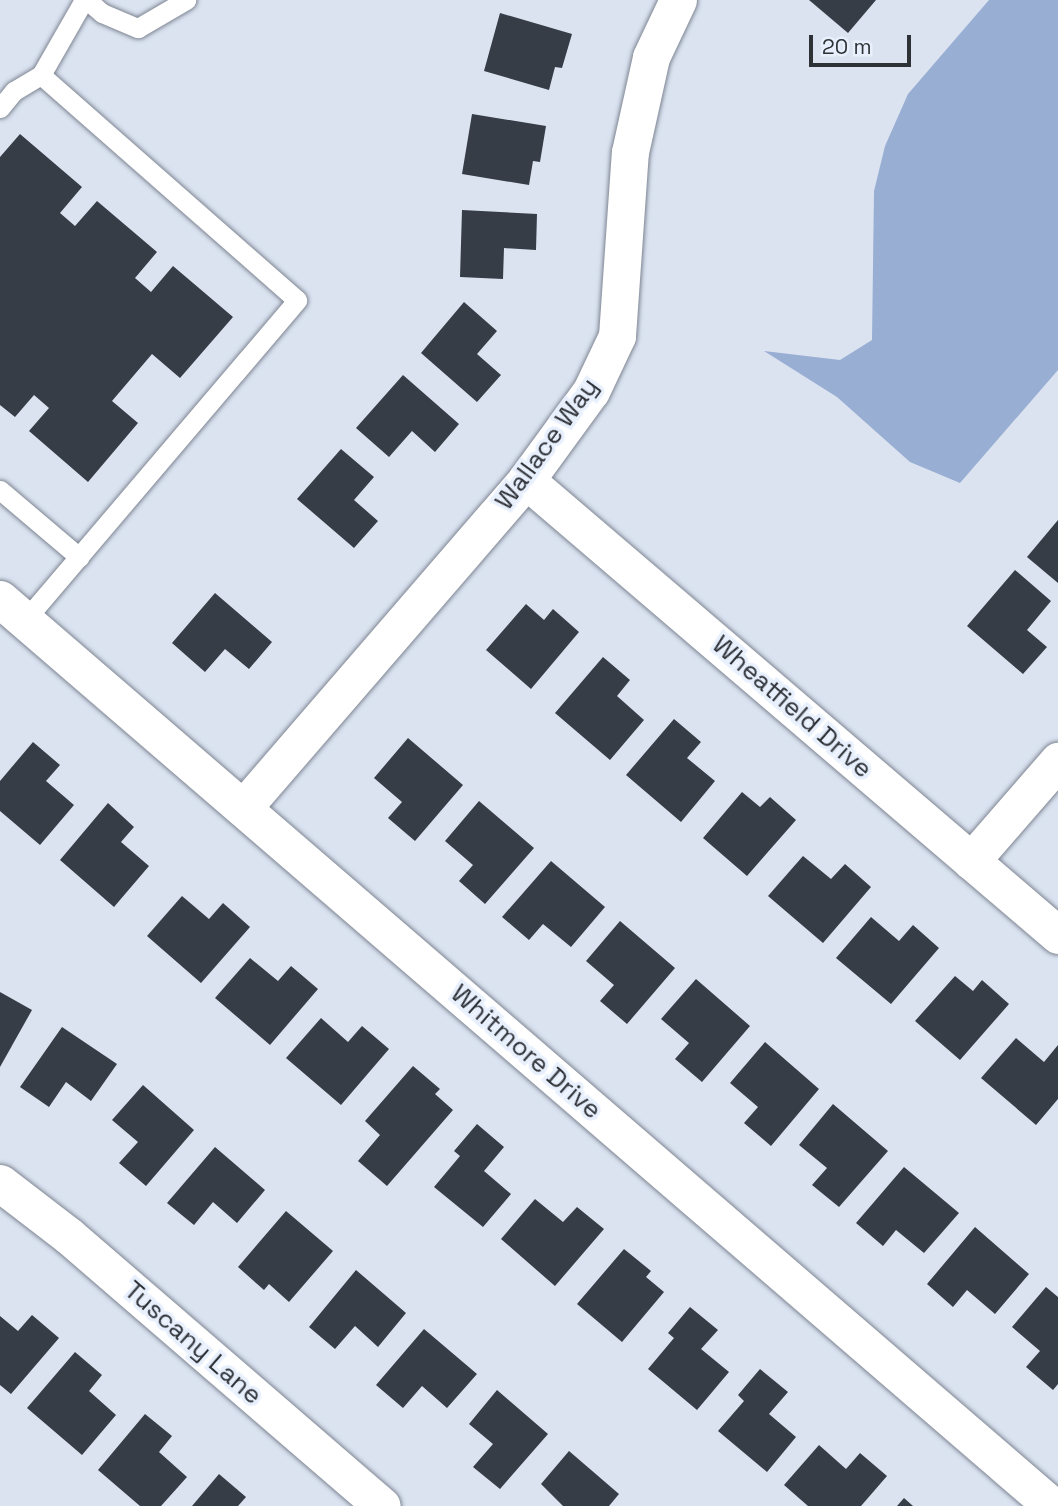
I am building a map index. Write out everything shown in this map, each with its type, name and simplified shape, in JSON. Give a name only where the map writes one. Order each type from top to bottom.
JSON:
[{"type":"street","name":"Wallace Way","points":[[243,808],[526,480],[592,391],[617,336],[630,152],[651,57],[678,0]]},
{"type":"street","name":"Wheatfield Drive","points":[[526,480],[1058,935]]},
{"type":"street","name":"Whitmore Drive","points":[[12,610],[1052,1506]]},
{"type":"street","points":[[971,860],[1058,761]]},
{"type":"street","name":"Tuscany Lane","points":[[0,1183],[69,1236],[383,1506]]},
{"type":"lane","points":[[0,108],[14,91],[41,75],[86,0],[102,13],[138,28],[186,0]]},
{"type":"lane","points":[[12,610],[79,557],[297,300],[41,75]]},
{"type":"lane","points":[[0,490],[79,557]]},
{"type":"water","points":[[989,0],[1058,0],[1058,370],[960,483],[910,462],[837,397],[764,351],[840,360],[872,340],[874,191],[885,146],[908,94]]},
{"type":"building","points":[[809,0],[876,0],[848,33]]},
{"type":"building","points":[[500,13],[572,34],[562,68],[555,67],[549,90],[484,71]]},
{"type":"building","points":[[472,114],[546,126],[540,162],[533,161],[529,185],[462,174]]},
{"type":"building","points":[[20,134],[82,187],[60,213],[75,226],[97,201],[157,252],[135,278],[151,292],[173,266],[233,317],[180,378],[152,354],[112,401],[138,423],[88,482],[29,431],[49,408],[34,395],[15,417],[0,405],[0,157]]},
{"type":"building","points":[[462,210],[537,214],[536,250],[504,248],[503,279],[460,277]]},
{"type":"building","points":[[464,302],[497,331],[477,354],[501,375],[477,402],[421,353]]},
{"type":"building","points":[[403,375],[459,424],[435,452],[412,431],[389,457],[356,428]]},
{"type":"building","points":[[341,449],[374,477],[354,500],[378,521],[354,548],[297,499]]},
{"type":"building","points":[[1058,520],[1058,583],[1027,557]]},
{"type":"building","points":[[1015,570],[1051,601],[1027,630],[1047,647],[1023,674],[967,626]]},
{"type":"building","points":[[215,593],[272,642],[249,669],[225,649],[205,672],[172,643]]},
{"type":"building","points":[[526,604],[544,620],[553,609],[579,632],[531,689],[486,650]]},
{"type":"building","points":[[603,657],[630,680],[617,696],[644,720],[610,760],[555,713]]},
{"type":"building","points":[[674,719],[701,742],[687,758],[715,781],[681,822],[626,775]]},
{"type":"building","points":[[408,738],[463,785],[415,841],[388,818],[402,802],[374,778]]},
{"type":"building","points":[[33,742],[60,765],[46,781],[74,805],[40,845],[0,811],[0,781]]},
{"type":"building","points":[[742,792],[760,807],[770,797],[796,820],[747,876],[703,838]]},
{"type":"building","points":[[479,801],[534,848],[485,904],[459,881],[473,865],[445,841]]},
{"type":"building","points":[[108,803],[134,827],[121,842],[149,866],[114,907],[60,860]]},
{"type":"building","points":[[803,856],[831,879],[845,864],[871,887],[823,943],[768,896]]},
{"type":"building","points":[[551,861],[605,907],[571,947],[543,924],[529,940],[502,917]]},
{"type":"building","points":[[182,896],[209,919],[223,903],[250,927],[201,983],[147,936]]},
{"type":"building","points":[[871,917],[899,941],[913,925],[939,948],[891,1004],[836,958]]},
{"type":"building","points":[[620,921],[675,968],[627,1024],[600,1001],[614,985],[586,961]]},
{"type":"building","points":[[250,958],[278,981],[291,966],[318,989],[270,1045],[215,998]]},
{"type":"building","points":[[955,976],[973,991],[982,980],[1009,1004],[960,1060],[915,1021]]},
{"type":"building","points":[[696,979],[750,1026],[702,1082],[675,1059],[689,1043],[661,1019]]},
{"type":"building","points":[[0,992],[32,1010],[0,1067]]},
{"type":"building","points":[[321,1018],[348,1042],[362,1026],[389,1049],[341,1105],[286,1058]]},
{"type":"building","points":[[62,1027],[117,1064],[91,1101],[66,1082],[49,1107],[20,1087]]},
{"type":"building","points":[[1016,1038],[1044,1062],[1058,1045],[1058,1099],[1036,1125],[981,1078]]},
{"type":"building","points":[[765,1042],[819,1089],[771,1146],[744,1123],[758,1107],[730,1083]]},
{"type":"building","points":[[413,1066],[440,1089],[435,1094],[453,1110],[387,1186],[358,1161],[380,1135],[365,1121]]},
{"type":"building","points":[[143,1085],[194,1130],[146,1186],[119,1163],[138,1142],[112,1120]]},
{"type":"building","points":[[833,1104],[888,1151],[839,1207],[812,1185],[827,1168],[799,1145]]},
{"type":"building","points":[[477,1124],[504,1147],[484,1171],[511,1194],[483,1227],[434,1187],[460,1156],[454,1151]]},
{"type":"building","points":[[215,1147],[265,1190],[237,1223],[213,1202],[194,1225],[167,1203]]},
{"type":"building","points":[[904,1167],[959,1213],[924,1253],[896,1230],[883,1246],[856,1223]]},
{"type":"building","points":[[535,1199],[563,1222],[577,1207],[604,1229],[555,1286],[501,1239]]},
{"type":"building","points":[[286,1211],[333,1251],[289,1302],[269,1284],[264,1290],[238,1267]]},
{"type":"building","points":[[975,1227],[1029,1274],[995,1314],[967,1290],[953,1307],[927,1284]]},
{"type":"building","points":[[624,1249],[651,1271],[646,1277],[664,1292],[622,1342],[577,1304]]},
{"type":"building","points":[[356,1270],[406,1313],[378,1347],[355,1326],[335,1349],[309,1327]]},
{"type":"building","points":[[1046,1287],[1058,1297],[1058,1384],[1053,1390],[1026,1367],[1040,1351],[1012,1327]]},
{"type":"building","points":[[690,1307],[718,1330],[701,1349],[729,1372],[697,1410],[648,1369],[674,1338],[668,1333]]},
{"type":"building","points":[[32,1315],[59,1338],[11,1394],[0,1385],[0,1316],[18,1331]]},
{"type":"building","points":[[424,1329],[477,1374],[447,1408],[422,1386],[403,1408],[376,1385]]},
{"type":"building","points":[[75,1352],[102,1375],[89,1391],[116,1415],[82,1455],[27,1408]]},
{"type":"building","points":[[760,1369],[788,1392],[769,1414],[796,1437],[767,1472],[718,1431],[744,1401],[738,1395]]},
{"type":"building","points":[[497,1390],[548,1434],[500,1489],[473,1467],[493,1444],[469,1424]]},
{"type":"building","points":[[145,1414],[172,1436],[159,1452],[187,1477],[161,1506],[140,1506],[98,1470]]},
{"type":"building","points":[[819,1445],[846,1469],[860,1453],[887,1476],[861,1506],[808,1506],[784,1485]]},
{"type":"building","points":[[569,1451],[619,1494],[609,1506],[563,1506],[541,1484]]},
{"type":"building","points":[[219,1474],[246,1497],[238,1506],[192,1506]]},
{"type":"building","points":[[904,1498],[913,1506],[897,1506]]}]
